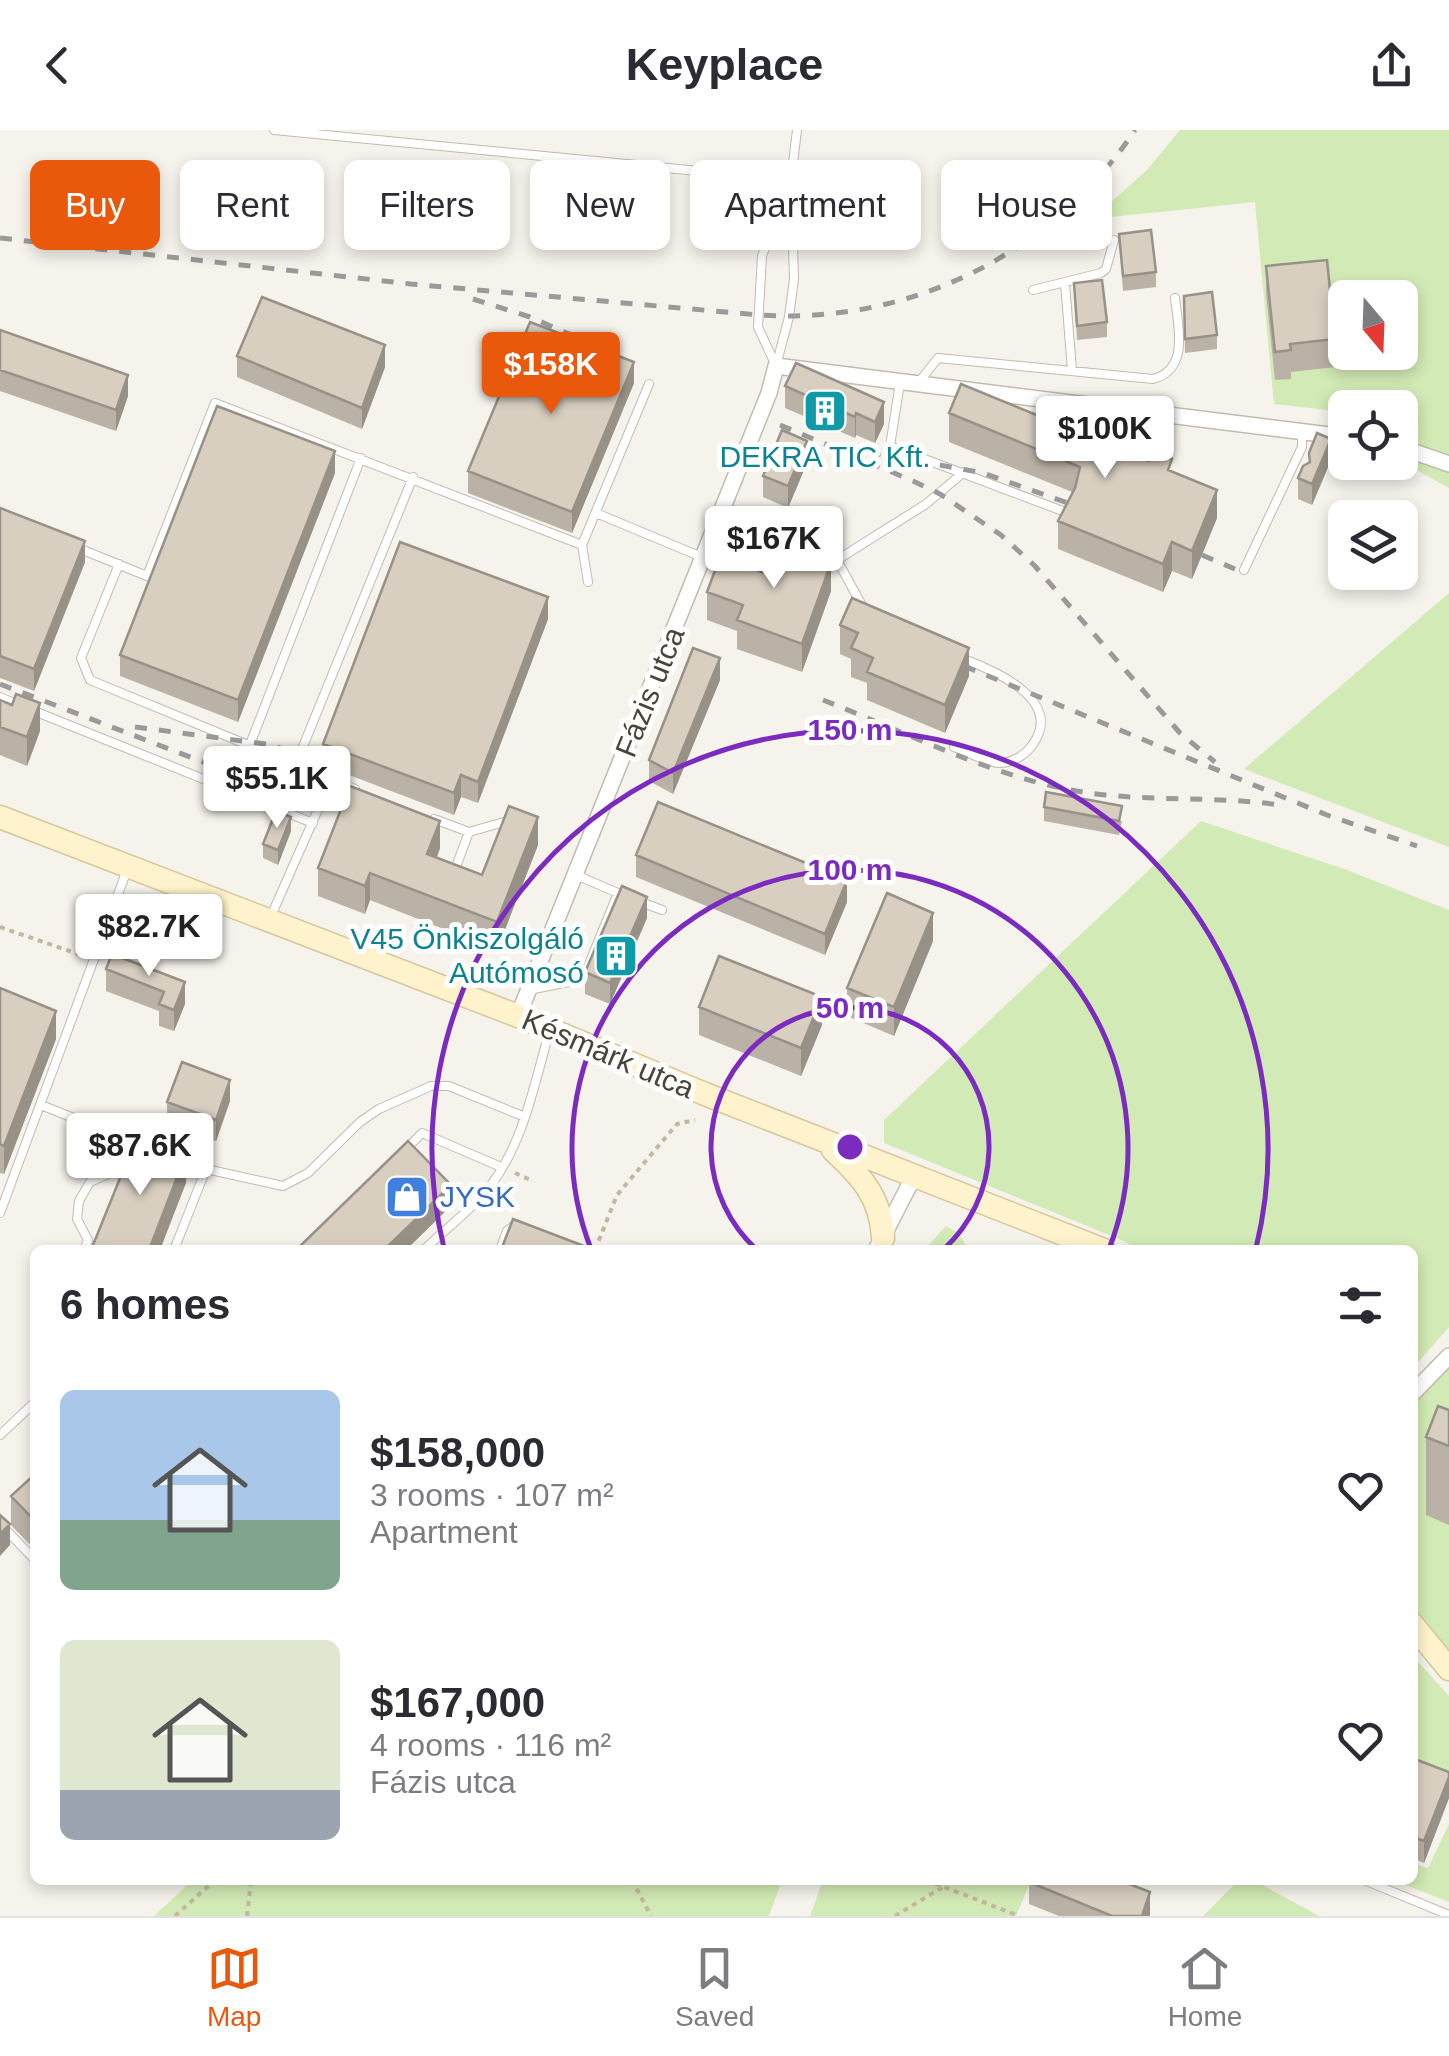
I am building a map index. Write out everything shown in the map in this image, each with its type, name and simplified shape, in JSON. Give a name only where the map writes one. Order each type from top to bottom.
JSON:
[{"type":"street","points":[[776,366],[1328,435]]},
{"type":"street","name":"Fázis utca","points":[[518,1016],[704,558],[776,366]]},
{"type":"street","points":[[1418,453],[1449,464]]},
{"type":"street","name":"Késmárk utca","points":[[0,816],[518,1016],[1091,1245]]},
{"type":"street","points":[[824,1140],[865,1180],[879,1209],[879,1244]]},
{"type":"street","points":[[879,1244],[914,1176]]},
{"type":"street","points":[[1418,1388],[1449,1356]]},
{"type":"street","points":[[1418,1625],[1449,1650]]},
{"type":"street","points":[[1418,1628],[1449,1669]]},
{"type":"lane","points":[[274,130],[690,170]]},
{"type":"lane","points":[[793,160],[796,130]]},
{"type":"lane","points":[[1033,290],[1101,274],[1114,240]]},
{"type":"lane","points":[[764,250],[758,327],[776,366]]},
{"type":"lane","points":[[776,366],[794,279],[793,250]]},
{"type":"lane","points":[[1065,282],[1072,370]]},
{"type":"lane","points":[[917,385],[938,358],[1153,379],[1166,374],[1179,351],[1175,298]]},
{"type":"lane","points":[[900,383],[890,446],[1068,513]]},
{"type":"lane","points":[[588,582],[582,545],[649,384]]},
{"type":"lane","points":[[68,544],[148,576],[215,402],[582,545]]},
{"type":"lane","points":[[1244,570],[1302,447],[1302,432]]},
{"type":"lane","points":[[248,747],[361,458]]},
{"type":"lane","points":[[874,620],[837,560],[926,504],[964,472]]},
{"type":"lane","points":[[1290,474],[1304,480]]},
{"type":"lane","points":[[295,766],[414,478]]},
{"type":"lane","points":[[596,513],[704,558]]},
{"type":"lane","points":[[119,564],[82,658],[90,680],[366,793]]},
{"type":"lane","points":[[954,747],[996,763],[1009,762],[1034,744],[1040,730],[1040,716],[1033,701],[1013,681],[960,658]]},
{"type":"lane","points":[[0,698],[313,823]]},
{"type":"lane","points":[[269,920],[331,780]]},
{"type":"lane","points":[[417,813],[469,832],[515,819]]},
{"type":"lane","points":[[451,881],[469,832]]},
{"type":"lane","points":[[0,1213],[129,866]]},
{"type":"lane","points":[[576,875],[662,910]]},
{"type":"lane","points":[[528,990],[582,979],[618,893]]},
{"type":"lane","points":[[52,1024],[70,1030]]},
{"type":"lane","points":[[429,1245],[490,1186],[502,1167],[525,1117],[550,1029]]},
{"type":"lane","points":[[171,1156],[206,1170],[273,1186],[292,1183],[308,1172],[379,1108],[436,1086],[448,1086],[525,1117]]},
{"type":"lane","points":[[41,1106],[153,1150]]},
{"type":"lane","points":[[396,1159],[422,1133],[502,1167]]},
{"type":"lane","points":[[86,1245],[88,1240],[78,1219],[80,1200],[90,1182],[121,1168],[135,1143]]},
{"type":"lane","points":[[176,1245],[206,1170]]},
{"type":"lane","points":[[502,1245],[511,1226],[532,1232]]},
{"type":"lane","points":[[0,1435],[30,1407]]},
{"type":"lane","points":[[7,1531],[30,1555]]},
{"type":"lane","points":[[1376,1885],[1449,1915]]},
{"type":"path","points":[[0,927],[96,960]]},
{"type":"path","points":[[597,1245],[616,1195],[677,1124],[695,1120]]},
{"type":"path","points":[[502,1167],[533,1182]]},
{"type":"path","points":[[175,1916],[209,1885]]},
{"type":"path","points":[[247,1916],[250,1885]]},
{"type":"path","points":[[635,1885],[651,1916]]},
{"type":"path","points":[[940,1885],[1019,1916]]},
{"type":"path","points":[[896,1916],[943,1886]]},
{"type":"green space","points":[[1180,130],[1449,130],[1449,488],[1418,471],[1418,390],[1328,390],[1328,410],[1274,404],[1255,202],[1112,217],[1112,201],[1147,170]]},
{"type":"green space","points":[[1449,593],[1449,847],[1244,769]]},
{"type":"green space","points":[[1201,821],[1347,870],[1449,910],[1449,1327],[1418,1362],[1418,1245],[1130,1245],[884,1143],[884,1120]]},
{"type":"green space","points":[[946,1226],[958,1233],[966,1245],[929,1245]]},
{"type":"green space","points":[[1449,1356],[1449,1649],[1418,1621],[1418,1388]]},
{"type":"green space","points":[[1418,1662],[1449,1696],[1449,1789],[1418,1774]]},
{"type":"green space","points":[[1449,1824],[1449,1902],[1406,1885],[1418,1885],[1418,1865],[1428,1868]]},
{"type":"green space","points":[[188,1885],[780,1885],[769,1916],[154,1916]]},
{"type":"green space","points":[[821,1885],[1029,1885],[1016,1916],[810,1916]]},
{"type":"green space","points":[[1234,1885],[1262,1885],[1319,1916],[1203,1916]]},
{"type":"building","points":[[1151,230],[1156,272],[1123,276],[1119,234]]},
{"type":"building","points":[[1327,260],[1328,340],[1290,344],[1291,350],[1275,352],[1266,266]]},
{"type":"building","points":[[1102,280],[1107,322],[1077,326],[1074,283]]},
{"type":"building","points":[[1212,292],[1217,335],[1185,339],[1184,296]]},
{"type":"building","points":[[262,297],[385,345],[362,408],[237,356]]},
{"type":"building","points":[[530,322],[634,362],[572,512],[468,471]]},
{"type":"building","points":[[0,330],[128,375],[116,410],[0,370]]},
{"type":"building","points":[[796,363],[884,402],[875,422],[785,386]]},
{"type":"building","points":[[961,384],[1149,461],[1153,452],[1172,459],[1168,470],[1217,490],[1192,551],[1172,542],[1163,564],[1058,521],[1075,488],[1080,467],[949,413]]},
{"type":"building","points":[[217,406],[335,451],[238,700],[120,655]]},
{"type":"building","points":[[782,430],[807,441],[788,486],[763,476]]},
{"type":"building","points":[[1317,433],[1328,438],[1312,484],[1298,478],[1303,466],[1310,462],[1309,453]]},
{"type":"building","points":[[0,508],[85,541],[34,669],[0,656]]},
{"type":"building","points":[[400,542],[548,597],[478,782],[461,775],[454,793],[323,744]]},
{"type":"building","points":[[779,543],[831,563],[802,644],[737,620],[743,605],[707,592],[720,557],[768,574]]},
{"type":"building","points":[[852,598],[969,648],[945,705],[867,672],[873,658],[851,648],[858,633],[840,625]]},
{"type":"building","points":[[693,648],[720,658],[673,773],[649,760]]},
{"type":"building","points":[[16,694],[40,703],[27,737],[0,727],[0,700],[12,705]]},
{"type":"building","points":[[350,786],[440,821],[427,854],[482,875],[509,806],[538,817],[497,922],[370,873],[365,886],[318,868]]},
{"type":"building","points":[[1046,792],[1122,806],[1119,821],[1044,807]]},
{"type":"building","points":[[658,802],[847,880],[825,934],[636,855]]},
{"type":"building","points":[[276,811],[291,817],[278,850],[263,844]]},
{"type":"building","points":[[622,886],[647,897],[610,983],[585,972]]},
{"type":"building","points":[[887,893],[933,913],[894,1007],[847,988]]},
{"type":"building","points":[[112,954],[185,982],[174,1010],[159,1004],[164,992],[106,969]]},
{"type":"building","points":[[719,956],[822,997],[801,1048],[699,1007]]},
{"type":"building","points":[[0,988],[56,1011],[4,1146],[0,1144]]},
{"type":"building","points":[[182,1062],[230,1080],[216,1120],[167,1102]]},
{"type":"building","points":[[137,1136],[186,1154],[151,1245],[93,1245]]},
{"type":"building","name":"JYSK","points":[[408,1141],[451,1185],[389,1245],[301,1245]]},
{"type":"building","points":[[513,1219],[581,1245],[503,1245]]},
{"type":"building","points":[[1438,1406],[1449,1410],[1449,1446],[1426,1437]]},
{"type":"building","points":[[30,1479],[30,1516],[11,1496]]},
{"type":"building","points":[[0,1515],[10,1524],[0,1534]]},
{"type":"building","points":[[1418,1760],[1449,1772],[1424,1841],[1418,1839]]},
{"type":"building","points":[[1036,1885],[1132,1885],[1150,1892],[1142,1916],[1112,1916]]},
{"type":"railway","points":[[0,238],[411,284],[759,315],[815,315],[869,308],[922,294],[972,273],[1019,246],[1062,213],[1101,174],[1135,130]]},
{"type":"railway","points":[[473,299],[530,317],[585,341]]},
{"type":"railway","points":[[780,425],[940,494],[1001,535],[1034,565],[1180,733],[1215,762]]},
{"type":"railway","points":[[869,452],[983,473],[1076,506]]},
{"type":"railway","points":[[1202,555],[1235,569]]},
{"type":"railway","points":[[942,657],[1327,815],[1417,846]]},
{"type":"railway","points":[[0,684],[281,792]]},
{"type":"railway","points":[[823,700],[974,762],[1066,789],[1286,806]]},
{"type":"railway","points":[[135,727],[266,744],[322,760]]},
{"type":"place","name":"DEKRA TIC Kft.","points":[[825,411]]},
{"type":"place","name":"V45 Önkiszolgáló Autómosó","points":[[616,956]]},
{"type":"place","name":"JYSK","points":[[407,1197]]}]
